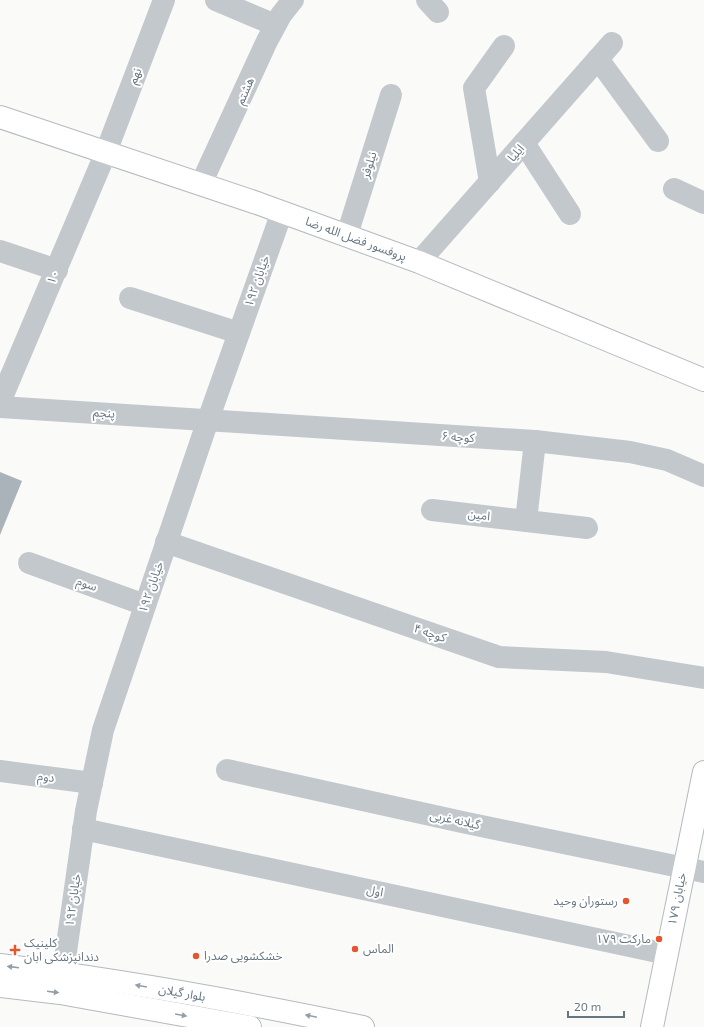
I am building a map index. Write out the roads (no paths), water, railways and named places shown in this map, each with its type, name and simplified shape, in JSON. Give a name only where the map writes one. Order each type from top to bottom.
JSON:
[{"type":"main road","name":"پروفسور فضل الله رضا","points":[[0,117],[201,184],[347,235],[419,262],[704,380]]},
{"type":"main road","name":"خیابان ۱۷۹","points":[[652,1027],[667,954],[694,870],[704,772]]},
{"type":"main road","name":"بلوار گیلان","points":[[0,965],[63,973],[336,1024],[363,1027]]},
{"type":"main road","name":"بلوار گیلان","points":[[0,986],[60,993],[250,1027]]},
{"type":"street","name":"نهم","points":[[106,152],[164,0]]},
{"type":"street","points":[[216,0],[275,25]]},
{"type":"street","name":"هشتم","points":[[201,184],[275,25],[293,0]]},
{"type":"street","points":[[490,182],[474,88],[504,46]]},
{"type":"street","name":"ایلیا","points":[[419,262],[605,51],[658,141]]},
{"type":"street","name":"نیلوفر","points":[[347,235],[391,95]]},
{"type":"street","points":[[524,143],[570,214]]},
{"type":"street","name":"۱۰","points":[[0,402],[106,152]]},
{"type":"street","points":[[674,189],[704,203]]},
{"type":"street","name":"خیابان ۱۹۲","points":[[63,973],[83,829],[103,730],[208,420],[282,212]]},
{"type":"street","points":[[0,251],[57,270]]},
{"type":"street","points":[[130,298],[239,333]]},
{"type":"street","name":"پنجم","points":[[0,407],[208,420]]},
{"type":"street","name":"کوچه ۶","points":[[208,420],[535,441],[630,452],[667,460],[704,476]]},
{"type":"street","points":[[526,521],[535,441]]},
{"type":"street","name":"امین","points":[[432,510],[587,528]]},
{"type":"street","name":"کوچه ۴","points":[[166,542],[498,657],[606,662],[704,678]]},
{"type":"street","name":"سوم","points":[[29,564],[145,605]]},
{"type":"street","name":"گیلانه غربی","points":[[227,770],[462,822],[694,870]]},
{"type":"street","name":"دوم","points":[[0,771],[92,783]]},
{"type":"street","name":"اول","points":[[83,829],[667,954]]},
{"type":"place","name":"رستوران وحید","points":[[626,901]]},
{"type":"place","name":"۱۷۹ مارکت","points":[[659,939]]},
{"type":"place","name":"الماس","points":[[355,949]]},
{"type":"place","name":"کلینیک دندانپزشکی ابان","points":[[15,950]]},
{"type":"place","name":"خشکشویی صدرا","points":[[196,956]]}]
